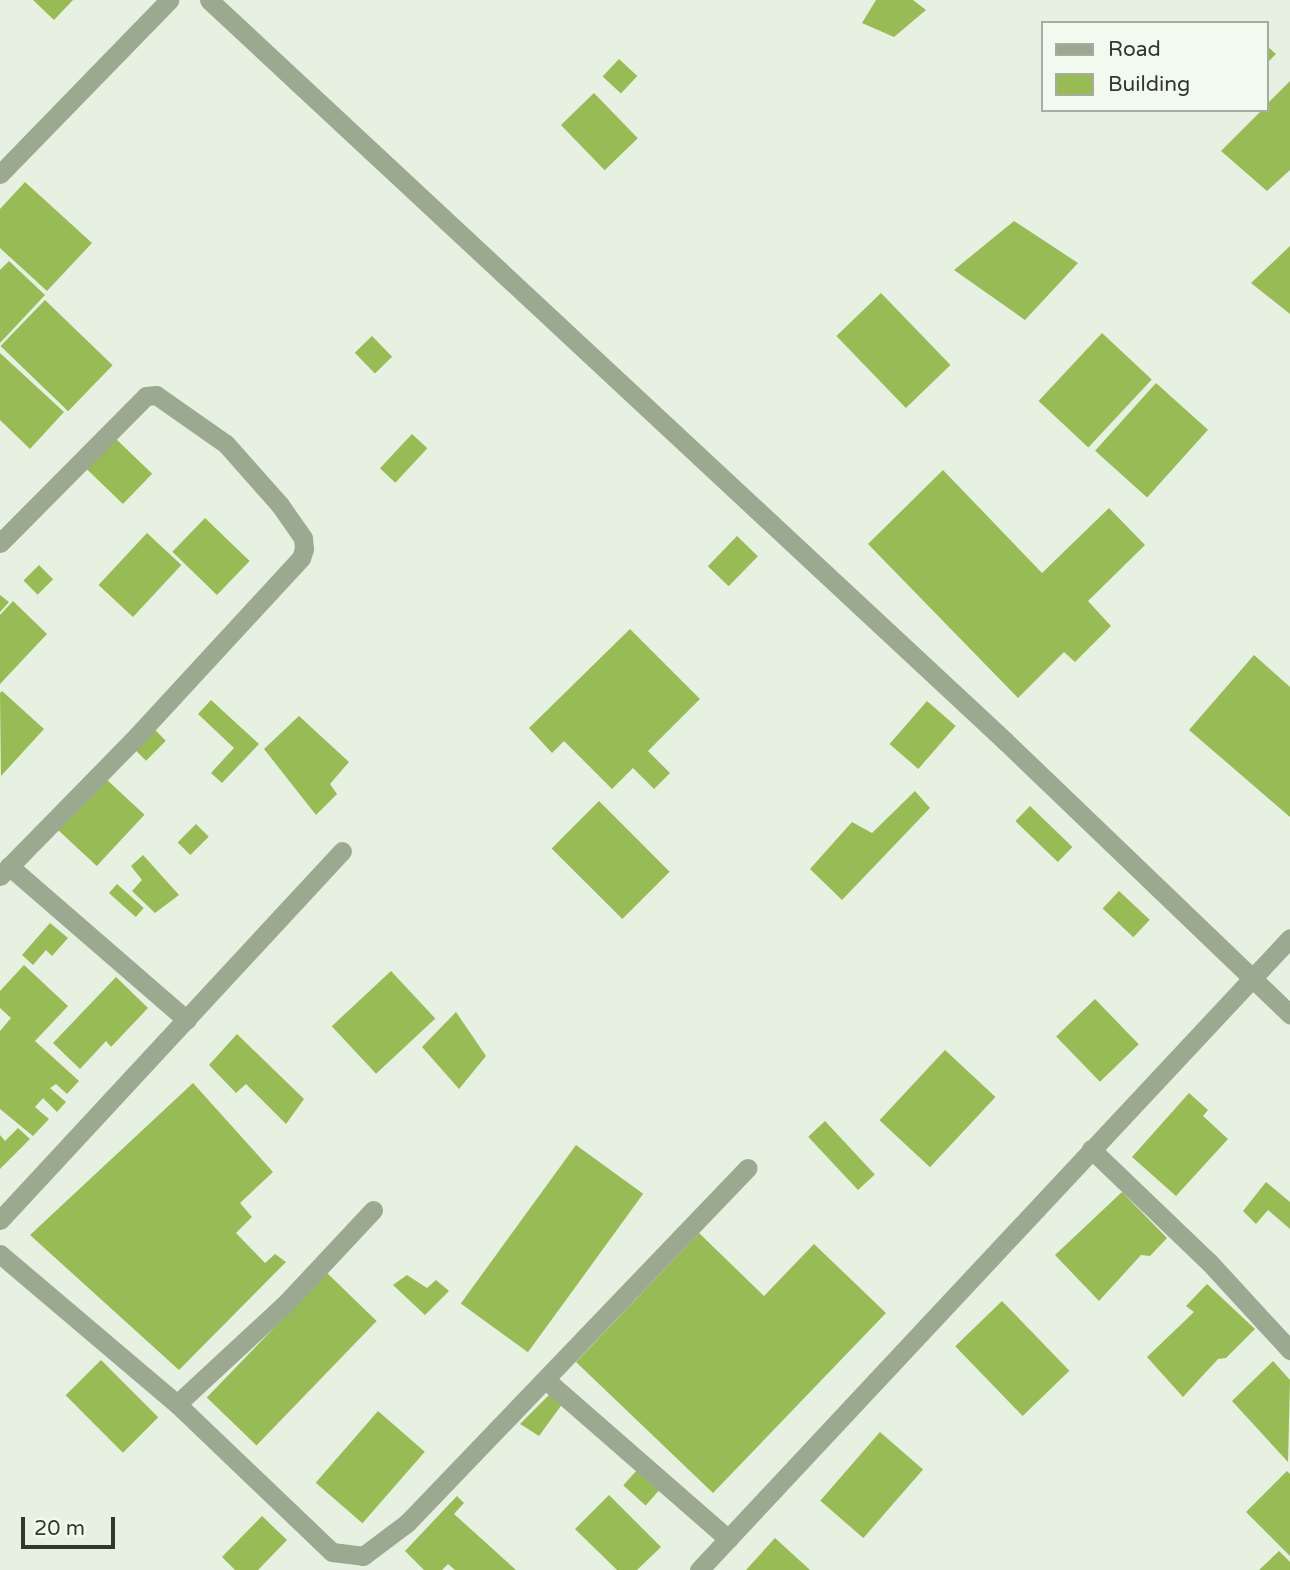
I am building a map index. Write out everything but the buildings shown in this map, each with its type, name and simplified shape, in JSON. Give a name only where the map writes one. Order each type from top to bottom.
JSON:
[{"type":"street","points":[[0,174],[169,0]]},
{"type":"street","points":[[209,0],[1252,975],[1290,1014]]},
{"type":"street","points":[[0,543],[146,396],[156,395],[226,444],[280,505],[303,538],[301,558],[137,736],[5,871],[187,1020]]},
{"type":"street","points":[[0,1220],[342,851]]},
{"type":"street","points":[[699,1570],[1252,975],[1290,938]]},
{"type":"street","points":[[1091,1149],[1209,1262],[1290,1350]]},
{"type":"street","points":[[0,1254],[177,1404],[332,1552],[363,1556],[407,1523],[748,1168]]},
{"type":"street","points":[[177,1404],[287,1302],[373,1210]]},
{"type":"street","points":[[546,1380],[728,1539]]}]
